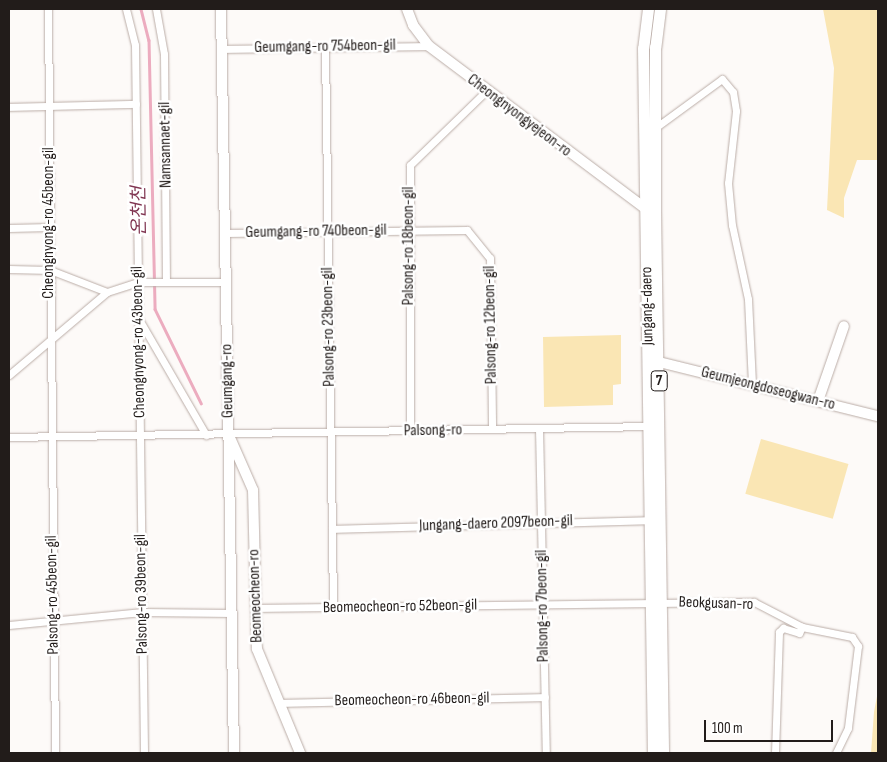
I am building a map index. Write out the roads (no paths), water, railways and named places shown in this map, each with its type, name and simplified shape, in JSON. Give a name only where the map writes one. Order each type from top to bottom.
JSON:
[{"type":"main road","name":"Jungang-daero","points":[[648,9],[643,48],[646,209],[656,426],[656,603],[653,753]]},
{"type":"main road","name":"Jungang-daero","points":[[656,426],[659,362],[655,47],[660,9]]},
{"type":"main road","name":"Jungang-daero","points":[[656,603],[663,753]]},
{"type":"street","name":"Cheongnyong-ro 45beon-gil","points":[[48,9],[50,437]]},
{"type":"street","name":"Cheongnyong-ro 43beon-gil","points":[[126,9],[135,46],[142,282],[139,319],[140,436]]},
{"type":"street","name":"Namsannaet-gil","points":[[156,9],[164,54],[164,281]]},
{"type":"street","name":"Geumgang-ro","points":[[221,9],[234,753]]},
{"type":"street","name":"Cheongnyongyejeon-ro","points":[[408,9],[412,25],[429,46],[485,92],[646,209]]},
{"type":"street","name":"Geumgang-ro 754beon-gil","points":[[222,49],[429,46]]},
{"type":"street","name":"Palsong-ro 23beon-gil","points":[[325,47],[333,608]]},
{"type":"street","points":[[655,128],[722,79],[733,92],[736,111],[728,183],[732,225],[748,299],[752,385]]},
{"type":"street","name":"Palsong-ro 18beon-gil","points":[[410,431],[408,231],[410,165],[485,92]]},
{"type":"street","points":[[9,107],[136,104]]},
{"type":"street","points":[[9,228],[50,227]]},
{"type":"street","name":"Geumgang-ro 740beon-gil","points":[[225,233],[467,230]]},
{"type":"street","name":"Palsong-ro 12beon-gil","points":[[467,230],[490,258],[492,429]]},
{"type":"street","points":[[9,269],[50,270],[107,292]]},
{"type":"street","points":[[9,376],[49,344],[107,292],[142,282],[226,282]]},
{"type":"street","points":[[139,319],[206,435]]},
{"type":"street","points":[[818,401],[844,326]]},
{"type":"street","name":"Geumjeongdoseogwan-ro","points":[[659,362],[878,416]]},
{"type":"street","name":"Palsong-ro","points":[[9,437],[229,435],[656,426]]},
{"type":"street","name":"Palsong-ro 7beon-gil","points":[[539,428],[546,753]]},
{"type":"street","name":"Beomeocheon-ro","points":[[229,435],[253,490],[257,649],[300,753]]},
{"type":"street","name":"Palsong-ro 39beon-gil","points":[[140,436],[144,753]]},
{"type":"street","name":"Palsong-ro 45beon-gil","points":[[50,437],[55,753]]},
{"type":"street","name":"Jungang-daero 2097beon-gil","points":[[332,529],[656,520]]},
{"type":"street","name":"Beokgusan-ro","points":[[656,603],[754,602],[802,627],[852,637],[858,646],[848,728],[836,753]]},
{"type":"street","points":[[543,606],[656,603]]},
{"type":"street","name":"Beomeocheon-ro 52beon-gil","points":[[256,608],[543,606]]},
{"type":"street","points":[[9,625],[54,618],[142,612],[232,613]]},
{"type":"street","points":[[776,753],[779,632],[783,628],[799,633],[802,627]]},
{"type":"street","name":"Beomeocheon-ro 46beon-gil","points":[[280,703],[545,697]]},
{"type":"waterway","name":"온천천","points":[[141,9],[149,40],[155,309],[201,403]]}]
